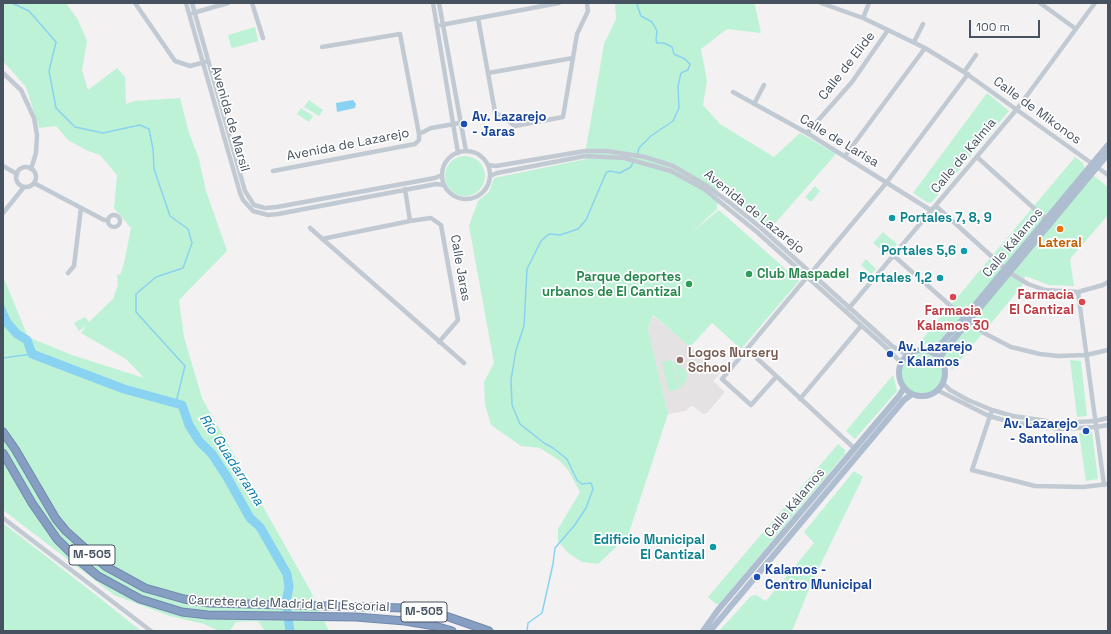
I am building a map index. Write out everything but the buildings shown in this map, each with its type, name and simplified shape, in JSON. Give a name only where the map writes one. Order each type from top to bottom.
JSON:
[{"type":"highway","name":"Carretera de Madrid a El Escorial","points":[[3,432],[16,449],[56,519],[80,544],[106,566],[145,588],[164,594],[209,603],[405,608],[440,614],[489,631]]},
{"type":"highway","name":"Carretera de Madrid a El Escorial","points":[[3,453],[45,524],[76,558],[98,576],[140,599],[188,613],[234,616],[356,618],[405,621],[435,626],[452,631]]},
{"type":"main road","name":"Calle Kálamos","points":[[940,359],[944,351],[967,320],[1095,166],[1108,145]]},
{"type":"main road","name":"Calle Kálamos","points":[[1095,166],[1108,154]]},
{"type":"main road","name":"Calle Kálamos","points":[[933,353],[967,320]]},
{"type":"main road","points":[[917,350],[933,353],[940,359],[945,371],[943,383],[937,390],[928,396],[912,394],[904,388],[898,373],[901,363],[907,355],[917,350]]},
{"type":"main road","name":"Calle Kálamos","points":[[703,631],[718,610],[855,449],[904,388]]},
{"type":"main road","name":"Calle Kálamos","points":[[710,631],[904,400],[912,394]]},
{"type":"street","points":[[135,3],[175,61],[190,66],[206,62]]},
{"type":"street","name":"Avenida de Marsil","points":[[186,3],[206,62],[246,195],[258,207],[277,207],[404,184]]},
{"type":"street","name":"Avenida de Marsil","points":[[192,3],[206,62],[243,200],[252,211],[259,214],[278,214],[405,190]]},
{"type":"street","points":[[190,14],[228,3]]},
{"type":"street","points":[[252,3],[263,38]]},
{"type":"street","points":[[433,3],[458,152]]},
{"type":"street","points":[[439,3],[466,151]]},
{"type":"street","points":[[437,25],[559,3]]},
{"type":"street","points":[[478,18],[495,112],[515,126],[562,117],[577,34],[588,10],[586,3]]},
{"type":"street","name":"Calle de Mikonos","points":[[821,3],[863,18],[925,48],[966,73],[1108,175]]},
{"type":"street","points":[[863,18],[869,3]]},
{"type":"street","points":[[1040,3],[1076,29]]},
{"type":"street","name":"Calle de Kalmia","points":[[849,308],[1017,109],[1095,3]]},
{"type":"street","points":[[914,42],[923,24]]},
{"type":"street","name":"Calle de Elide","points":[[807,133],[852,82],[888,30]]},
{"type":"street","name":"Avenida de Lazarejo","points":[[273,171],[415,144],[419,140],[420,134],[400,34],[322,47]]},
{"type":"street","points":[[845,156],[925,48]]},
{"type":"street","points":[[811,273],[887,182],[966,73],[976,56]]},
{"type":"street","points":[[488,73],[573,58]]},
{"type":"street","points":[[3,73],[21,90],[34,118],[37,135],[36,153],[31,169]]},
{"type":"street","points":[[754,104],[764,85]]},
{"type":"street","name":"Calle de Larisa","points":[[733,92],[807,133],[887,182],[934,208],[1008,271],[1028,284],[1045,290],[1078,292],[1103,285],[1108,282]]},
{"type":"street","name":"Avenida de Lazarejo","points":[[420,134],[431,128],[460,123]]},
{"type":"street","points":[[466,151],[476,153],[488,165],[490,176],[489,182],[482,193],[470,198],[458,198],[444,185],[442,175],[445,164],[458,152],[466,151]]},
{"type":"street","name":"Avenida de Lazarejo","points":[[488,165],[496,166],[585,153],[613,151],[645,157],[673,166],[706,188],[760,228],[892,346],[907,355]]},
{"type":"street","name":"Avenida de Lazarejo","points":[[490,176],[497,173],[585,153]]},
{"type":"street","points":[[977,157],[1049,222]]},
{"type":"street","points":[[3,166],[17,174]]},
{"type":"street","points":[[3,213],[24,187],[34,183],[36,175],[31,169],[23,168],[17,174]]},
{"type":"street","points":[[17,174],[18,182],[24,187]]},
{"type":"street","points":[[410,222],[404,184],[442,175]]},
{"type":"street","points":[[34,183],[104,220],[108,220]]},
{"type":"street","points":[[405,190],[436,184],[444,185]]},
{"type":"street","name":"Avenida de Lazarejo","points":[[706,188],[891,352],[901,363]]},
{"type":"street","points":[[68,273],[74,266],[81,208]]},
{"type":"street","name":"Calle Jaras","points":[[322,239],[430,218],[441,225],[458,320],[439,342]]},
{"type":"street","points":[[310,228],[464,363]]},
{"type":"street","points":[[894,256],[967,320],[984,333],[1011,347],[1040,354],[1058,356],[1086,355],[1108,350]]},
{"type":"street","points":[[776,376],[751,405],[722,379],[807,277]]},
{"type":"street","points":[[992,410],[972,470],[1003,480],[1035,486],[1083,487],[1106,484],[1095,421],[1078,292]]},
{"type":"street","points":[[800,399],[861,326]]},
{"type":"street","points":[[747,349],[855,449]]},
{"type":"street","points":[[943,383],[950,390],[992,410],[1035,420],[1060,422],[1095,421],[1108,418]]},
{"type":"street","points":[[937,390],[990,416],[1011,422],[1060,429],[1108,425]]},
{"type":"street","points":[[3,518],[151,631]]},
{"type":"shaded area","name":"Logos Nursery School","points":[[653,316],[721,372],[713,381],[725,392],[707,413],[703,414],[693,406],[686,411],[668,414],[648,329]]},
{"type":"green space","points":[[3,3],[66,3],[78,20],[87,41],[82,70],[88,90],[117,68],[125,77],[126,104],[135,101],[180,98],[189,133],[199,159],[206,191],[227,251],[179,300],[184,337],[202,398],[310,590],[329,631],[265,631],[258,621],[236,622],[230,630],[219,631],[204,624],[170,616],[114,595],[3,510],[3,276],[28,337],[72,355],[144,378],[126,359],[81,333],[86,326],[79,331],[74,323],[85,317],[89,322],[113,299],[118,285],[117,274],[120,275],[124,263],[131,228],[114,208],[117,175],[100,155],[88,151],[68,140],[56,126],[39,128],[26,87],[3,61]]},
{"type":"green space","points":[[615,3],[751,3],[755,5],[761,33],[727,29],[701,49],[707,81],[703,105],[720,124],[774,157],[800,133],[836,154],[770,229],[717,188],[717,209],[691,233],[719,210],[799,281],[741,349],[712,323],[690,347],[653,315],[648,329],[668,414],[628,536],[598,564],[582,562],[568,553],[558,541],[558,529],[580,492],[568,470],[560,461],[540,448],[521,446],[491,425],[485,404],[484,382],[494,363],[469,226],[478,201],[489,192],[494,178],[586,159],[585,154],[604,44],[616,19]]},
{"type":"green space","points":[[255,27],[258,41],[233,48],[231,47],[228,35]]},
{"type":"green space","points":[[987,93],[1009,111],[932,202],[928,203],[913,193]]},
{"type":"green space","points":[[309,100],[323,110],[319,116],[304,107]]},
{"type":"green space","points":[[301,108],[313,116],[309,122],[297,114]]},
{"type":"green space","points":[[461,156],[469,156],[476,159],[482,165],[485,176],[482,187],[476,193],[469,196],[461,196],[454,193],[448,187],[445,180],[445,172],[448,165],[454,159]]},
{"type":"green space","points":[[1075,157],[1083,163],[1085,169],[1108,187],[1108,215],[1070,259],[1074,286],[1049,285],[1025,276],[1022,286],[952,370],[946,357],[934,346],[919,343]]},
{"type":"green space","points":[[815,186],[820,191],[811,202],[805,197]]},
{"type":"green space","points":[[883,232],[897,244],[888,255],[873,243]]},
{"type":"green space","points":[[866,259],[876,269],[871,274],[861,265]]},
{"type":"green space","points":[[918,352],[926,352],[937,358],[943,369],[943,377],[937,388],[926,394],[918,394],[907,388],[901,377],[901,369],[907,358]]},
{"type":"green space","points":[[672,360],[679,389],[669,391],[662,362]]},
{"type":"green space","points":[[1070,360],[1081,361],[1087,416],[1077,417]]},
{"type":"green space","points":[[673,361],[685,370],[687,375],[686,381],[680,388]]},
{"type":"green space","points":[[893,375],[897,391],[855,439],[846,431]]},
{"type":"green space","points":[[1092,432],[1098,479],[1086,481],[1079,433]]},
{"type":"green space","points":[[838,444],[845,450],[845,454],[719,604],[716,604],[708,597]]},
{"type":"green space","points":[[854,471],[863,477],[812,582],[792,631],[719,631],[751,596],[756,595],[766,601],[814,543],[804,532]]},
{"type":"green space","points":[[3,523],[96,595],[141,631],[3,631]]},
{"type":"water","points":[[353,100],[356,104],[355,108],[337,112],[336,103]]},
{"type":"water","points":[[3,303],[17,334],[3,325]]},
{"type":"waterway","points":[[12,3],[29,11],[56,42],[49,71],[56,108],[75,127],[103,133],[140,125],[149,129],[153,149],[154,169],[170,216],[188,229],[192,243],[183,268],[156,277],[136,294],[136,312],[185,366],[176,402]]},
{"type":"waterway","points":[[637,155],[639,148],[651,136],[673,121],[679,108],[678,86],[681,73],[688,70],[690,64],[685,59],[674,54],[672,47],[664,43],[657,43],[657,31],[652,22],[641,16],[637,5],[639,3]]},
{"type":"waterway","points":[[527,631],[528,623],[542,613],[555,548],[574,526],[586,508],[593,489],[591,483],[582,484],[577,480],[567,459],[520,424],[512,405],[511,380],[516,350],[524,326],[527,269],[541,241],[549,234],[560,235],[578,229],[586,220],[606,173],[610,171],[620,173],[631,167],[633,162]]},
{"type":"waterway","name":"Río Guadarrama","points":[[3,318],[17,334],[27,340],[32,354],[124,389],[182,405],[189,425],[199,441],[212,454],[250,518],[260,527],[287,574],[289,587],[286,602],[290,631]]},
{"type":"waterway","points":[[3,358],[32,354]]},
{"type":"place","name":"Av. Lazarejo - Jaras","points":[[464,124]]},
{"type":"place","name":"Portales 7, 8, 9","points":[[892,218]]},
{"type":"place","name":"Lateral","points":[[1060,229]]},
{"type":"place","name":"Portales 5,6","points":[[964,251]]},
{"type":"place","name":"Club Maspadel","points":[[749,274]]},
{"type":"place","name":"Portales 1,2","points":[[940,278]]},
{"type":"place","name":"Parque deportes urbanos de El Cantizal","points":[[689,284]]},
{"type":"place","name":"Farmacia Kalamos 30","points":[[953,297]]},
{"type":"place","name":"Farmacia El Cantizal","points":[[1082,302]]},
{"type":"place","name":"Av. Lazarejo - Kalamos","points":[[890,354]]},
{"type":"place","name":"Logos Nursery School","points":[[680,360]]},
{"type":"place","name":"Av. Lazarejo - Santolina","points":[[1086,431]]},
{"type":"place","name":"Edificio Municipal El Cantizal","points":[[713,547]]},
{"type":"place","name":"Kalamos - Centro Municipal","points":[[757,577]]}]
